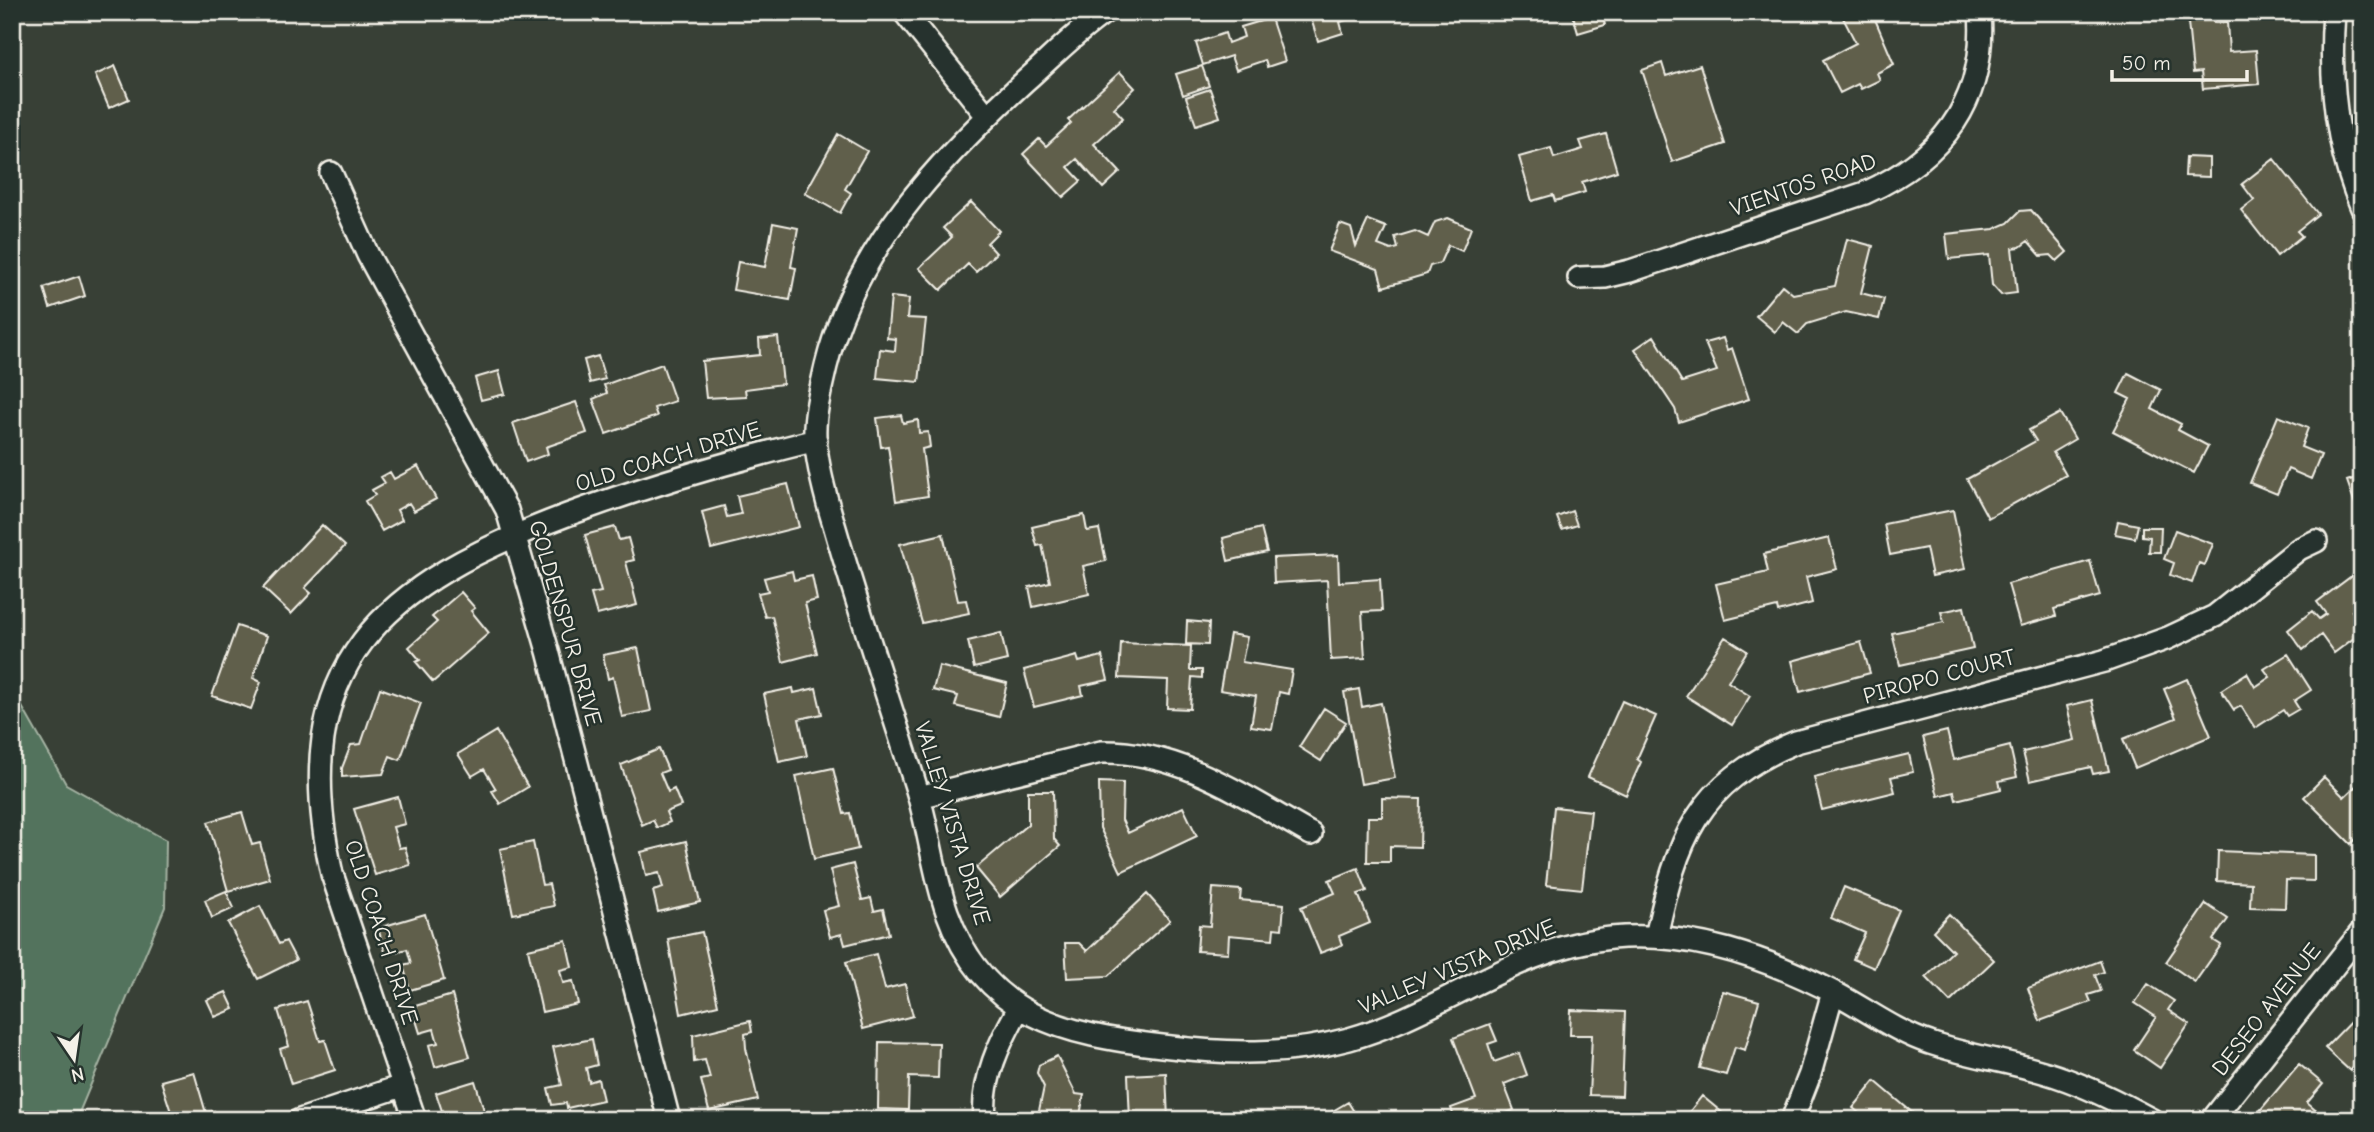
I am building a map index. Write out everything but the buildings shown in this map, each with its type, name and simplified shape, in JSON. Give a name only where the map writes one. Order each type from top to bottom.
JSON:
[{"type":"street","points":[[904,12],[987,116]]},
{"type":"street","name":"VALLEY VISTA DRIVE","points":[[1105,12],[987,116],[912,196],[861,274],[846,305],[821,387],[816,440],[825,492],[919,797],[941,890],[955,930],[977,968],[1019,1008],[1065,1030],[1117,1041],[1256,1054],[1303,1050],[1380,1030],[1416,1015],[1484,979],[1559,949],[1609,938],[1656,937],[1710,944],[1751,956],[1833,992],[1924,1042],[2056,1076],[2152,1120]]},
{"type":"street","name":"VIENTOS ROAD","points":[[1578,278],[1605,277],[1630,271],[1865,193],[1899,177],[1942,141],[1964,108],[1977,65],[1980,12]]},
{"type":"street","points":[[2334,12],[2332,70],[2336,119],[2344,156],[2362,208]]},
{"type":"street","name":"GOLDENSPUR DRIVE","points":[[331,173],[368,255],[496,488],[514,535],[548,651],[669,1120]]},
{"type":"street","name":"OLD COACH DRIVE","points":[[415,1120],[332,874],[323,834],[318,795],[323,731],[340,679],[357,651],[389,612],[445,569],[514,535],[652,484],[816,440]]},
{"type":"street","name":"PIROPO COURT","points":[[1656,937],[1670,872],[1686,835],[1724,785],[1758,760],[1796,742],[2104,661],[2168,638],[2215,616],[2299,548],[2316,541]]},
{"type":"street","points":[[919,797],[1101,752],[1130,751],[1160,757],[1211,779],[1311,834]]},
{"type":"street","name":"DESEO AVENUE","points":[[2212,1120],[2362,931]]},
{"type":"street","points":[[1792,1120],[1810,1074],[1833,992]]},
{"type":"street","points":[[985,1120],[990,1073],[1004,1034],[1019,1008]]},
{"type":"street","points":[[300,1120],[402,1086]]},
{"type":"green space","points":[[12,689],[66,784],[166,840],[165,907],[76,1120],[12,1120]]}]
